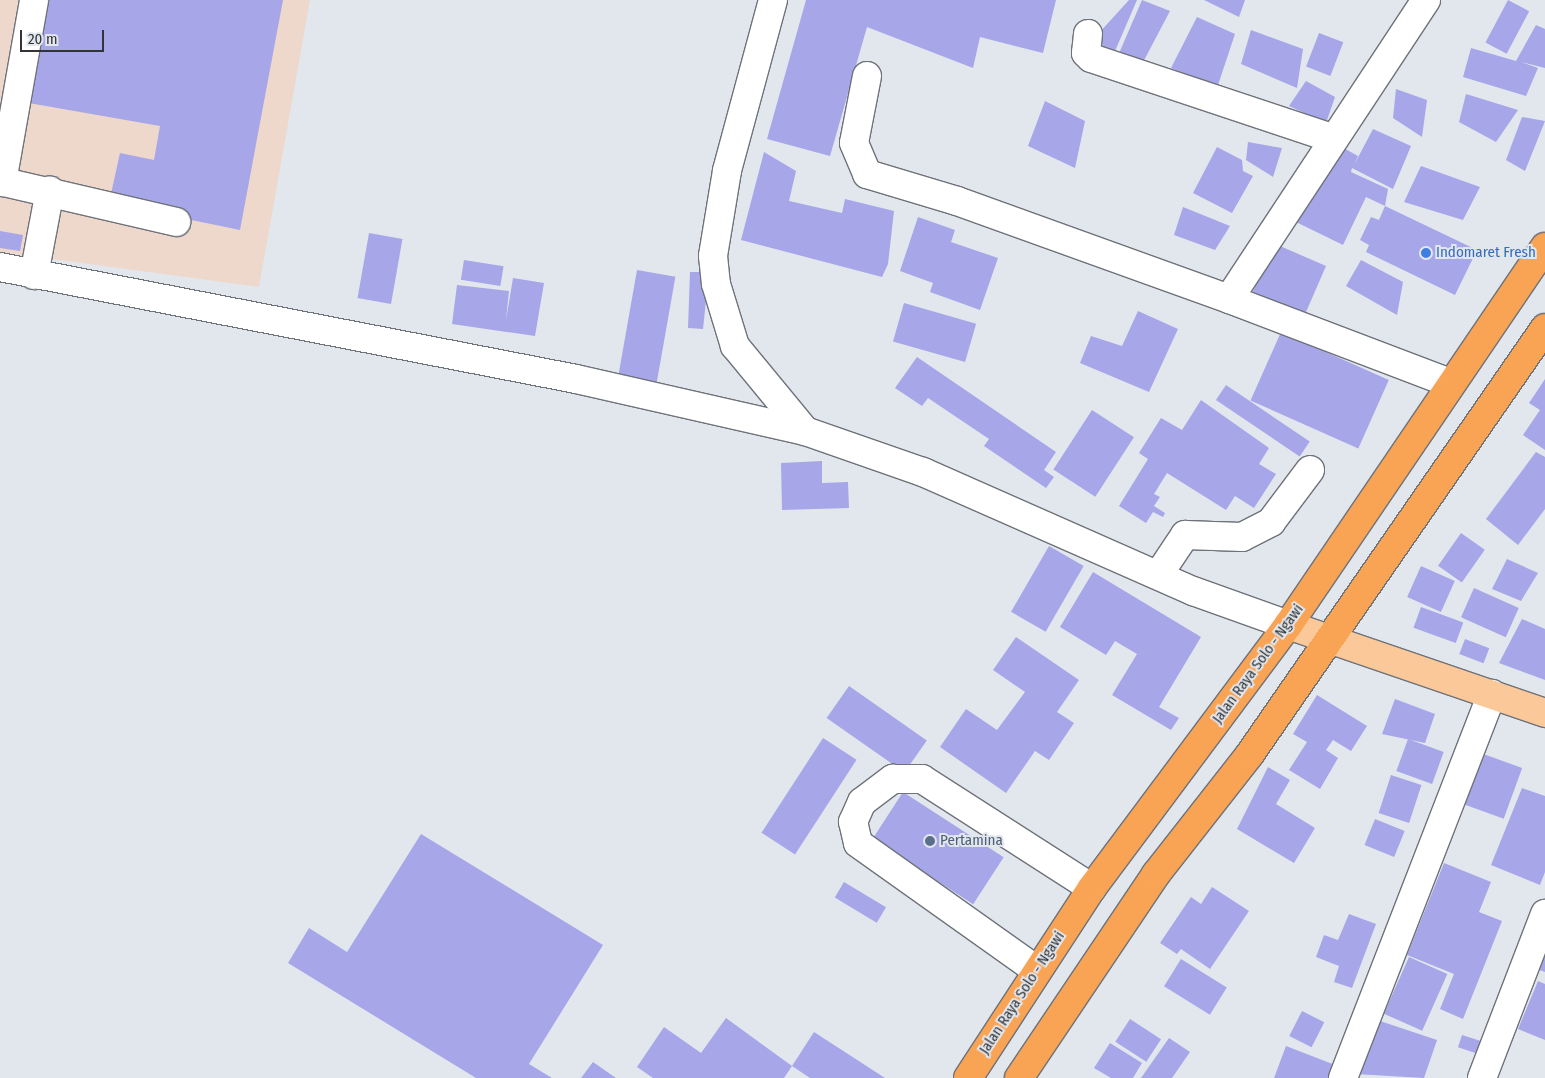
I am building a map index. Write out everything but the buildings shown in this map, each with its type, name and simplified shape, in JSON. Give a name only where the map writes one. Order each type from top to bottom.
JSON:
[{"type":"highway","name":"Jalan Raya Solo - Ngawi","points":[[968,1078],[1035,970],[1092,888],[1288,626],[1450,383],[1545,247]]},
{"type":"highway","points":[[1019,1078],[1156,874],[1332,638],[1545,328]]},
{"type":"main road","points":[[1288,626],[1332,638],[1545,713]]},
{"type":"street","points":[[34,0],[1,181],[50,190],[176,222]]},
{"type":"street","points":[[773,0],[728,171],[713,256],[720,300],[735,346],[805,431]]},
{"type":"street","points":[[1228,299],[1331,138],[1426,0]]},
{"type":"street","points":[[1088,34],[1086,53],[1091,58],[1331,138]]},
{"type":"street","points":[[867,76],[854,143],[867,174],[957,201],[1228,299],[1450,383]]},
{"type":"street","points":[[34,274],[50,190]]},
{"type":"street","points":[[0,267],[576,379],[805,431],[923,472],[1159,574],[1288,626]]},
{"type":"street","points":[[1159,574],[1185,535],[1242,537],[1264,527],[1310,470]]},
{"type":"street","points":[[1342,1078],[1492,694]]},
{"type":"street","points":[[1035,970],[858,843],[853,822],[862,802],[893,779],[922,778],[1092,888]]},
{"type":"street","points":[[1482,1078],[1545,914]]},
{"type":"shaded area","points":[[0,0],[310,0],[259,287],[0,252]]},
{"type":"place","name":"Indomaret Fresh","points":[[1426,253]]},
{"type":"place","name":"Pertamina","points":[[930,841]]}]
